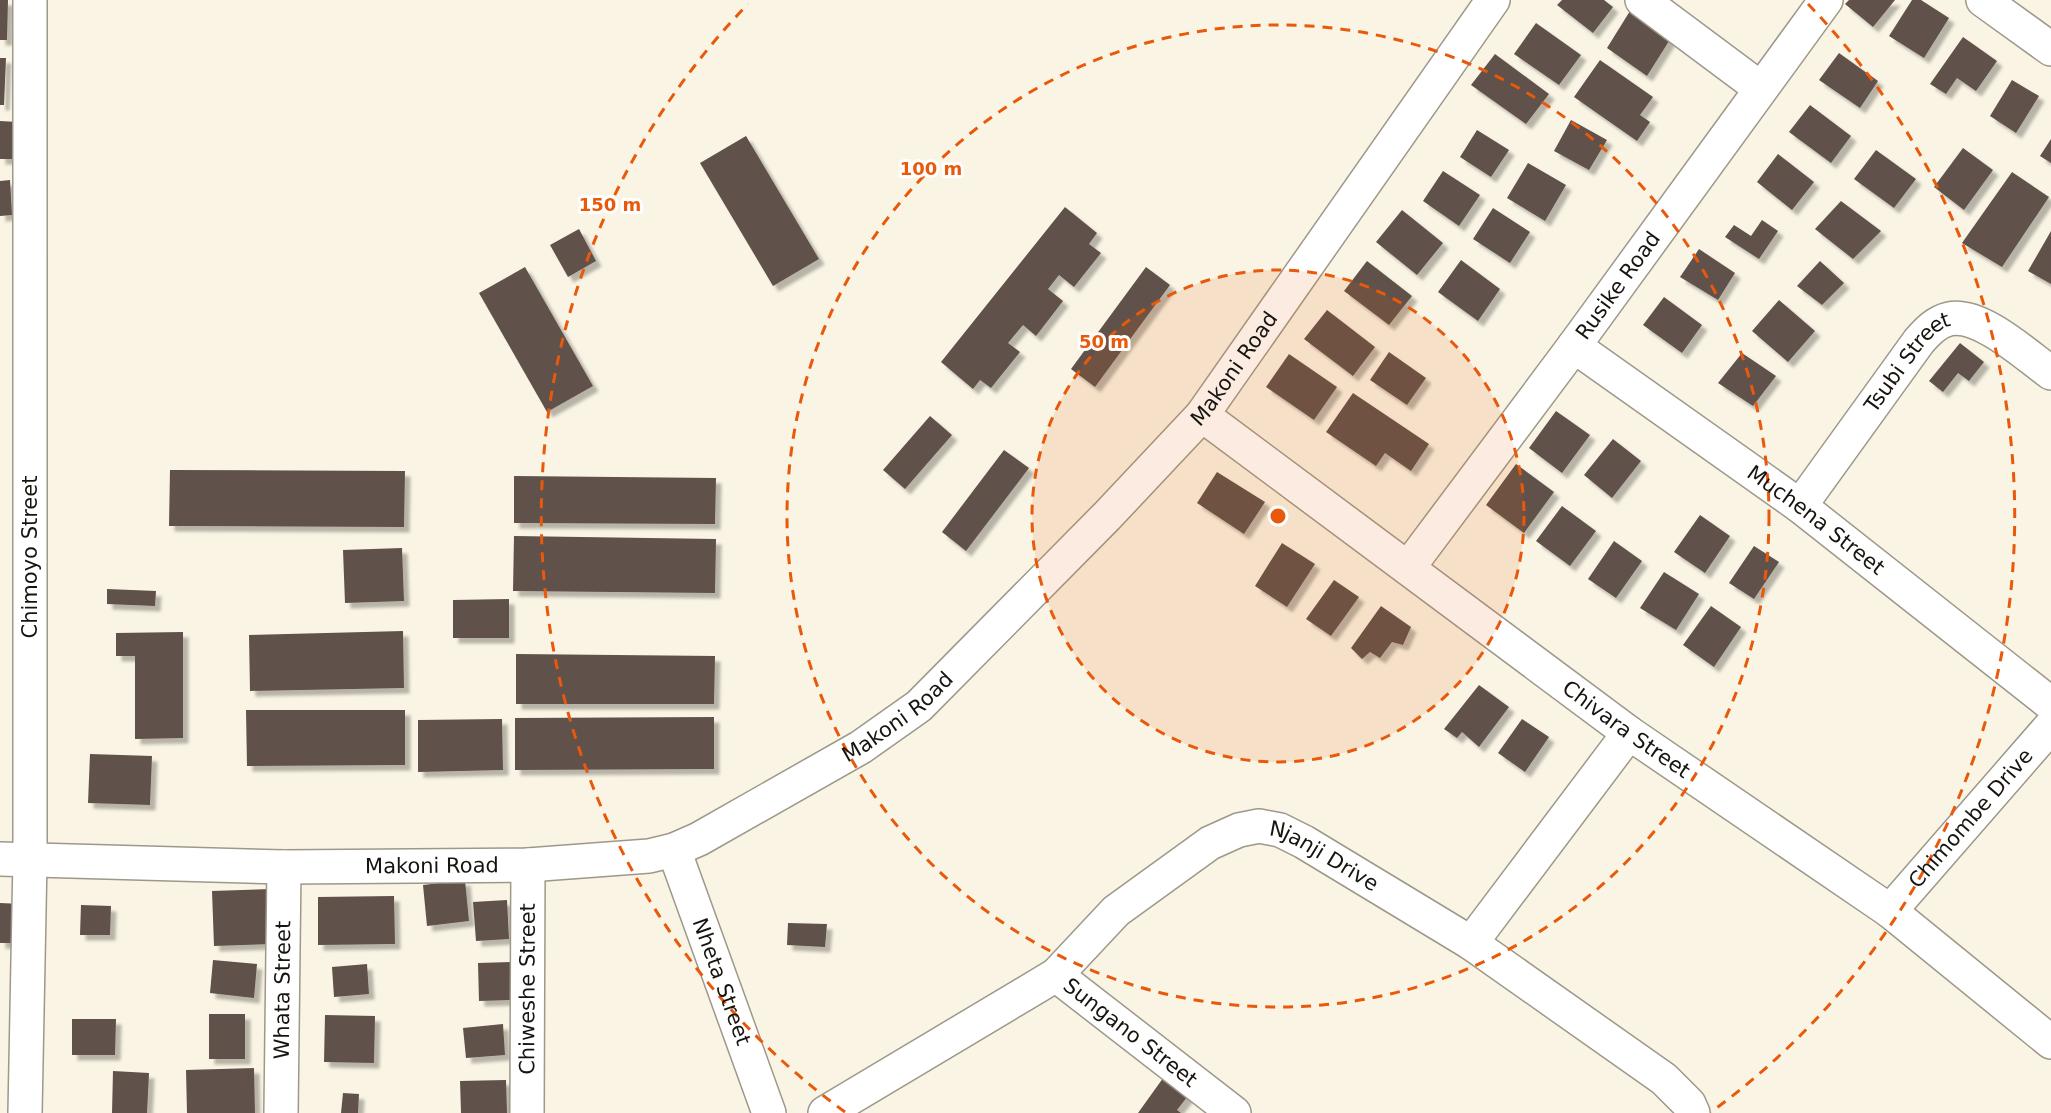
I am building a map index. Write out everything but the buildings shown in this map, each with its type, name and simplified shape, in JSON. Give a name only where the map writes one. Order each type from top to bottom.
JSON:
[{"type":"street","name":"Chimoyo Street","points":[[25,1113],[15,859],[30,0]]},
{"type":"street","name":"Makoni Road","points":[[15,859],[284,867],[528,865],[650,856],[674,850],[861,747],[920,706],[1202,415],[1493,0]]},
{"type":"street","points":[[1642,0],[1760,88]]},
{"type":"street","name":"Rusike Road","points":[[1408,568],[1574,346],[1826,0]]},
{"type":"street","points":[[1983,0],[2051,49]]},
{"type":"street","name":"Tsubi Street","points":[[1800,506],[1919,341],[1932,328],[1947,319],[1963,318],[1978,322],[2051,373]]},
{"type":"street","name":"Muchena Street","points":[[1574,346],[1800,506],[2051,704]]},
{"type":"street","name":"Chivara Street","points":[[1202,415],[1629,733],[1890,911],[2051,1042]]},
{"type":"street","name":"Chimombe Drive","points":[[1890,911],[2051,726]]},
{"type":"street","points":[[1471,943],[1629,733]]},
{"type":"street","name":"Njanji Drive","points":[[825,1113],[1056,975],[1116,911],[1177,864],[1210,843],[1239,830],[1259,826],[1280,831],[1304,842],[1471,943],[1664,1080],[1689,1104],[1694,1113]]},
{"type":"street","name":"Nheta Street","points":[[674,850],[769,1113]]},
{"type":"street","name":"Chiweshe Street","points":[[527,1113],[528,865]]},
{"type":"street","name":"Whata Street","points":[[281,1113],[284,867]]},
{"type":"street","name":"Sungano Street","points":[[1056,975],[1234,1113]]}]
